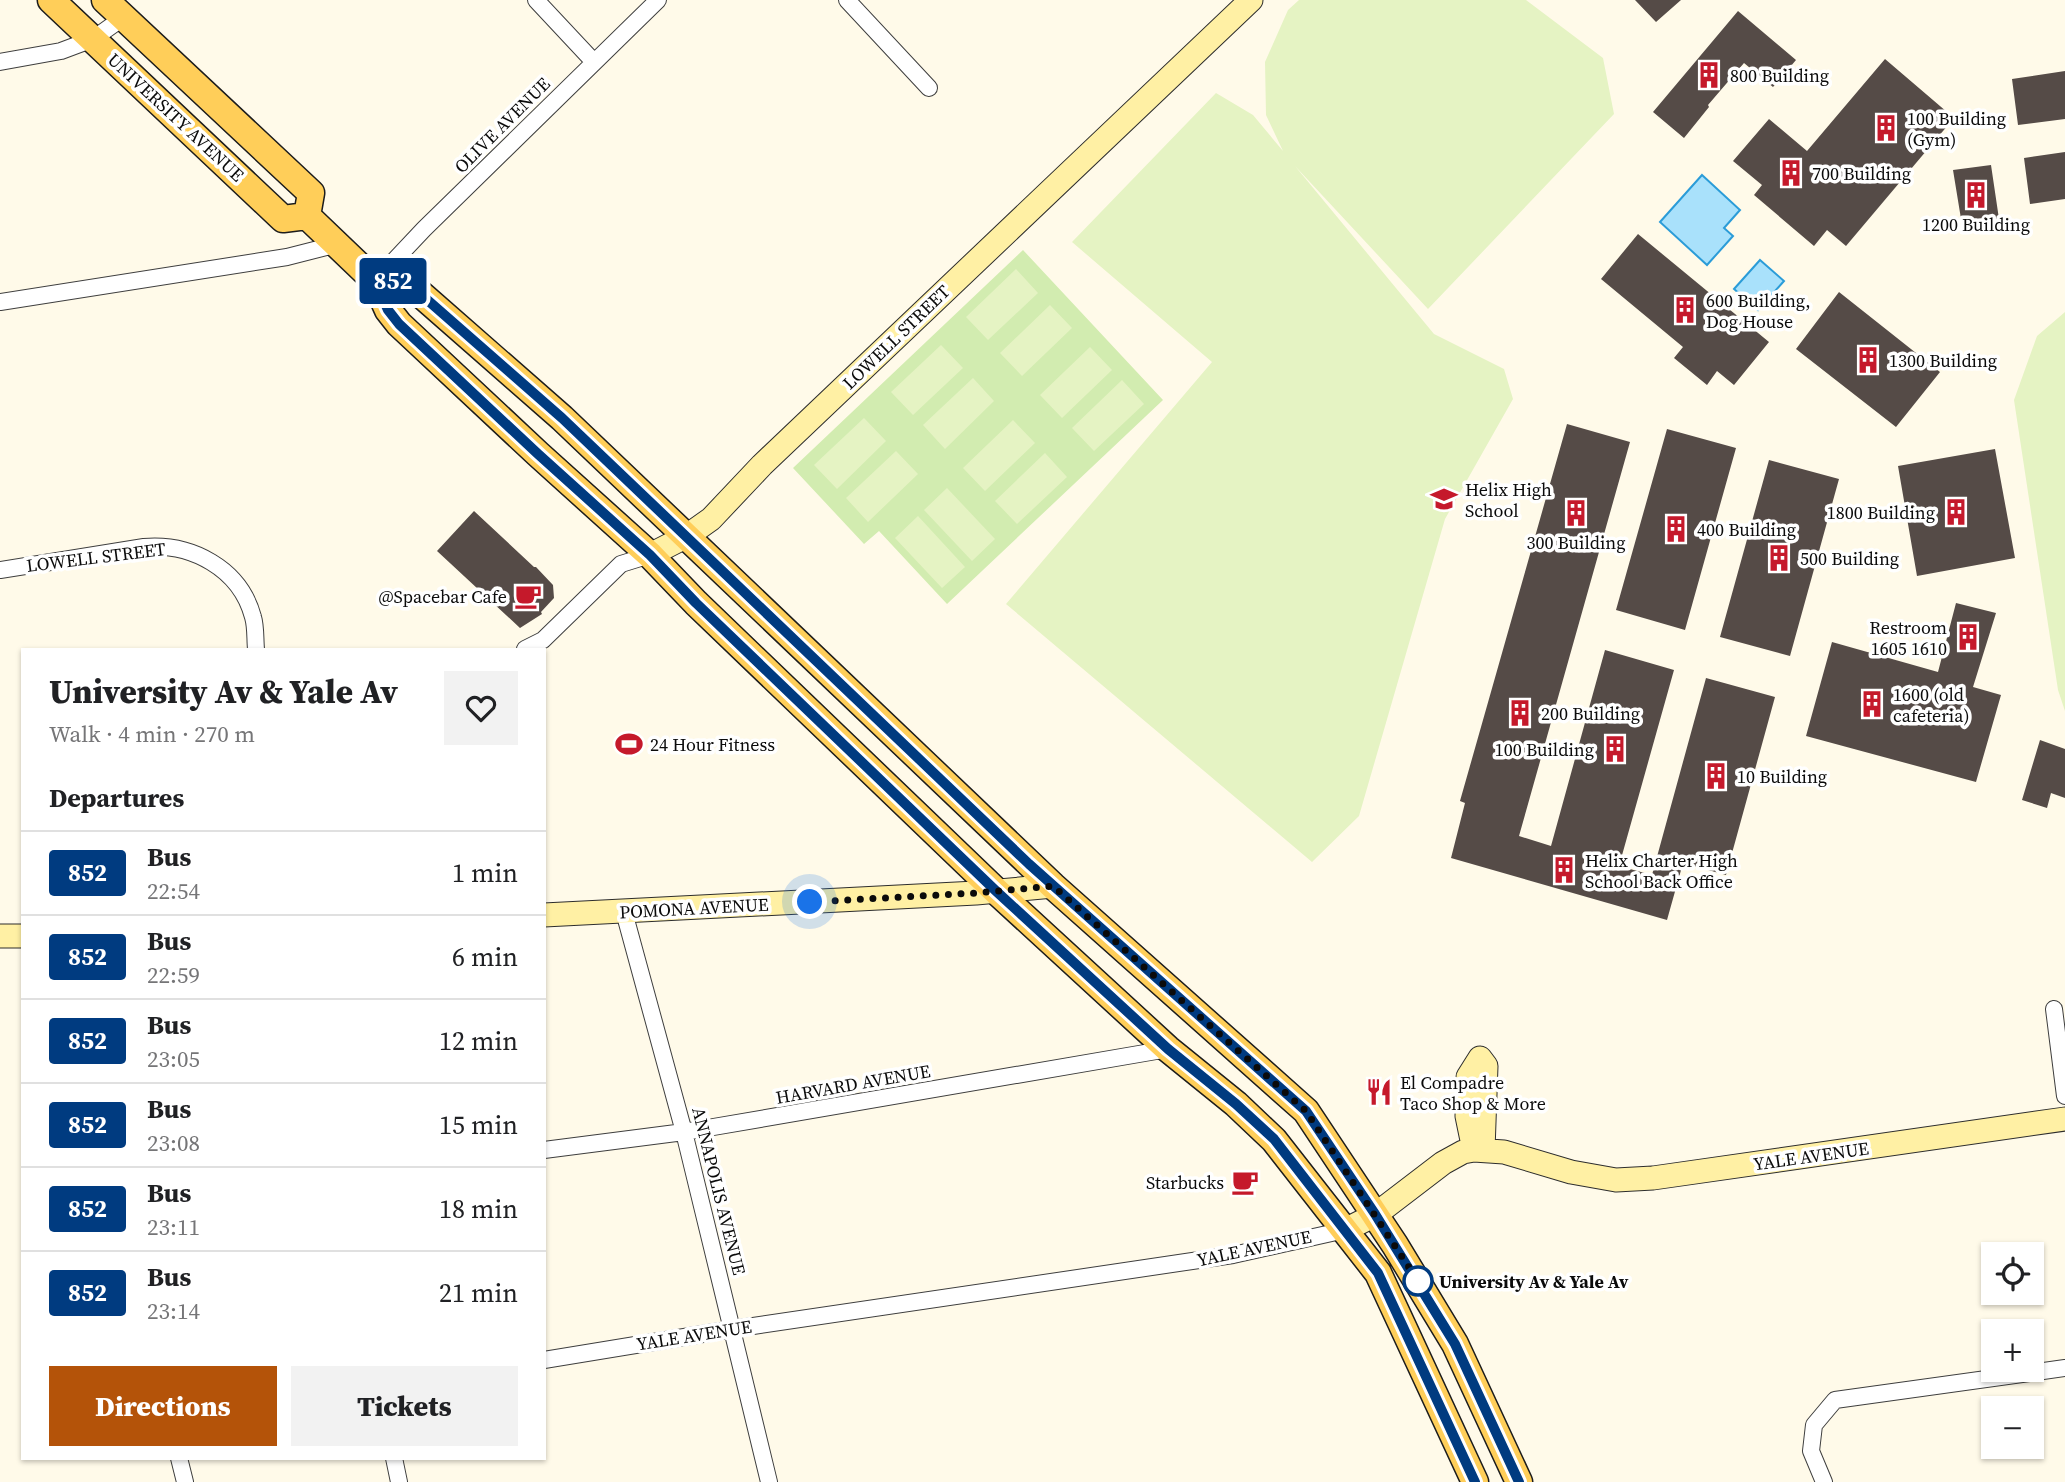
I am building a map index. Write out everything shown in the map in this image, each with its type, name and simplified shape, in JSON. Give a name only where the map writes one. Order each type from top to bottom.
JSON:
[{"type":"main road","name":"UNIVERSITY AVENUE","points":[[51,0],[283,219],[307,216],[311,193],[115,9]]},
{"type":"main road","points":[[307,216],[375,281],[388,310],[399,324],[650,555],[996,891],[1168,1049],[1274,1139],[1378,1273],[1475,1482]]},
{"type":"main road","points":[[375,281],[408,284],[562,418],[1053,886],[1306,1111],[1375,1214],[1455,1344],[1519,1482]]},
{"type":"street","points":[[536,0],[594,62]]},
{"type":"street","name":"OLIVE AVENUE","points":[[375,281],[424,229],[658,0]]},
{"type":"street","points":[[847,0],[929,88]]},
{"type":"street","name":"LOWELL STREET","points":[[527,648],[543,640],[621,564],[650,555],[687,536],[712,519],[771,456],[1251,0]]},
{"type":"street","points":[[0,62],[61,51],[93,39],[115,9]]},
{"type":"street","points":[[0,302],[287,257],[338,244]]},
{"type":"street","name":"LOWELL STREET","points":[[0,570],[144,547],[159,546],[189,551],[216,565],[238,587],[254,619],[256,648]]},
{"type":"street","name":"POMONA AVENUE","points":[[546,915],[1053,886]]},
{"type":"street","name":"ANNAPOLIS AVENUE","points":[[624,912],[684,1132],[769,1482]]},
{"type":"street","points":[[0,936],[21,936]]},
{"type":"street","points":[[2054,1009],[2065,1096]]},
{"type":"street","name":"HARVARD AVENUE","points":[[546,1150],[684,1132],[1168,1049]]},
{"type":"street","name":"YALE AVENUE","points":[[546,1360],[733,1329],[1233,1255],[1345,1230],[1375,1214],[1443,1163],[1463,1152],[1504,1152],[1564,1170],[1615,1180],[1653,1178],[2065,1119]]},
{"type":"street","points":[[1824,1482],[1811,1451],[1814,1424],[1835,1399],[2065,1368]]},
{"type":"street","points":[[180,1460],[185,1482]]},
{"type":"street","points":[[394,1460],[399,1482]]},
{"type":"green space","points":[[1299,0],[1526,0],[1603,58],[1614,114],[1428,309],[1295,166],[1434,334],[1504,369],[1513,399],[1445,519],[1359,816],[1312,862],[1006,604],[1212,362],[1072,242],[1216,93],[1253,115],[1283,151],[1266,115],[1265,62],[1288,10]]},
{"type":"green space","points":[[1023,250],[1163,400],[947,604],[879,531],[864,544],[793,468]]},
{"type":"green space","points":[[1016,269],[1038,293],[988,340],[966,317]]},
{"type":"green space","points":[[1050,305],[1072,328],[1022,376],[1000,353]]},
{"type":"green space","points":[[2065,312],[2065,711],[2058,690],[2014,400],[2037,336]]},
{"type":"green space","points":[[941,345],[963,368],[913,415],[891,392]]},
{"type":"green space","points":[[1090,347],[1112,370],[1062,418],[1040,395]]},
{"type":"green space","points":[[973,378],[994,401],[945,449],[923,425]]},
{"type":"green space","points":[[1122,380],[1144,404],[1094,451],[1072,428]]},
{"type":"green space","points":[[864,418],[886,441],[837,489],[814,465]]},
{"type":"green space","points":[[1013,420],[1035,443],[985,491],[963,468]]},
{"type":"green space","points":[[896,451],[918,474],[868,522],[846,498]]},
{"type":"green space","points":[[1045,453],[1067,477],[1017,524],[995,501]]},
{"type":"green space","points":[[947,488],[995,539],[972,561],[924,510]]},
{"type":"green space","points":[[918,516],[965,567],[942,588],[895,538]]},
{"type":"water","points":[[1702,175],[1740,210],[1724,228],[1733,236],[1707,265],[1660,222]]},
{"type":"water","points":[[1760,260],[1784,281],[1758,310],[1734,289]]},
{"type":"building","points":[[1635,0],[1681,0],[1656,22]]},
{"type":"building","name":"800 Building","points":[[1738,11],[1796,60],[1773,87],[1744,63],[1684,138],[1653,112]]},
{"type":"building","points":[[1885,59],[1954,118],[1846,246],[1827,230],[1814,246],[1754,195],[1762,185],[1733,161],[1769,119],[1807,151]]},
{"type":"building","points":[[2065,71],[2065,119],[2018,125],[2012,79]]},
{"type":"building","points":[[2065,152],[2065,199],[2030,204],[2024,158]]},
{"type":"building","name":"1200 Building","points":[[1991,165],[1999,219],[1962,225],[1953,170]]},
{"type":"building","name":"600 Building, Dog House","points":[[1638,234],[1769,342],[1734,385],[1717,371],[1707,385],[1674,358],[1683,347],[1601,279]]},
{"type":"building","name":"1300 Building","points":[[1839,292],[1940,372],[1896,427],[1796,349]]},
{"type":"building","points":[[1567,424],[1630,442],[1519,836],[1551,846],[1605,650],[1674,670],[1619,866],[1652,875],[1706,678],[1775,697],[1726,875],[1683,863],[1667,920],[1451,858],[1465,803],[1460,801]]},
{"type":"building","name":"400 Building","points":[[1667,429],[1736,448],[1685,630],[1616,610]]},
{"type":"building","name":"1800 Building","points":[[1995,449],[2015,558],[1917,576],[1898,466]]},
{"type":"building","name":"500 Building","points":[[1769,460],[1839,479],[1790,656],[1720,637]]},
{"type":"building","points":[[474,511],[553,585],[554,598],[542,614],[520,628],[437,551]]},
{"type":"building","points":[[1956,603],[1996,613],[1973,687],[2001,695],[1976,782],[1806,736],[1832,642],[1938,672]]},
{"type":"building","points":[[2040,740],[2065,749],[2065,798],[2051,793],[2047,808],[2022,800]]},
{"type":"bus line","name":"852","points":[[1475,1482],[1378,1273],[1274,1139],[1168,1049],[996,891],[696,603],[650,555],[399,324],[388,310],[375,281],[408,284],[562,418],[1029,864],[1306,1111],[1435,1309],[1455,1344],[1519,1482]]},
{"type":"place","name":"800 Building","points":[[1709,75]]},
{"type":"place","name":"100 Building (Gym)","points":[[1886,128]]},
{"type":"place","name":"700 Building","points":[[1791,173]]},
{"type":"place","name":"1200 Building","points":[[1976,195]]},
{"type":"place","name":"600 Building, Dog House","points":[[1685,310]]},
{"type":"place","name":"1300 Building","points":[[1868,360]]},
{"type":"place","name":"Helix High School","points":[[1444,499]]},
{"type":"place","name":"1800 Building","points":[[1956,512]]},
{"type":"place","name":"300 Building","points":[[1576,513]]},
{"type":"place","name":"400 Building","points":[[1676,529]]},
{"type":"place","name":"500 Building","points":[[1779,558]]},
{"type":"place","name":"@Spacebar Cafe","points":[[528,596]]},
{"type":"place","name":"Restroom 1605 1610","points":[[1968,637]]},
{"type":"place","name":"1600 (old cafeteria)","points":[[1872,704]]},
{"type":"place","name":"200 Building","points":[[1520,713]]},
{"type":"place","name":"24 Hour Fitness","points":[[629,744]]},
{"type":"place","name":"100 Building","points":[[1615,749]]},
{"type":"place","name":"10 Building","points":[[1716,776]]},
{"type":"place","name":"Helix Charter High School Back Office","points":[[1564,870]]},
{"type":"place","name":"El Compadre Taco Shop & More","points":[[1379,1092]]},
{"type":"place","name":"Starbucks","points":[[1245,1182]]},
{"type":"place","name":"University Av & Yale Av","points":[[1418,1281]]},
{"type":"route","points":[[810,902],[1053,886],[1306,1111],[1418,1281]]}]
